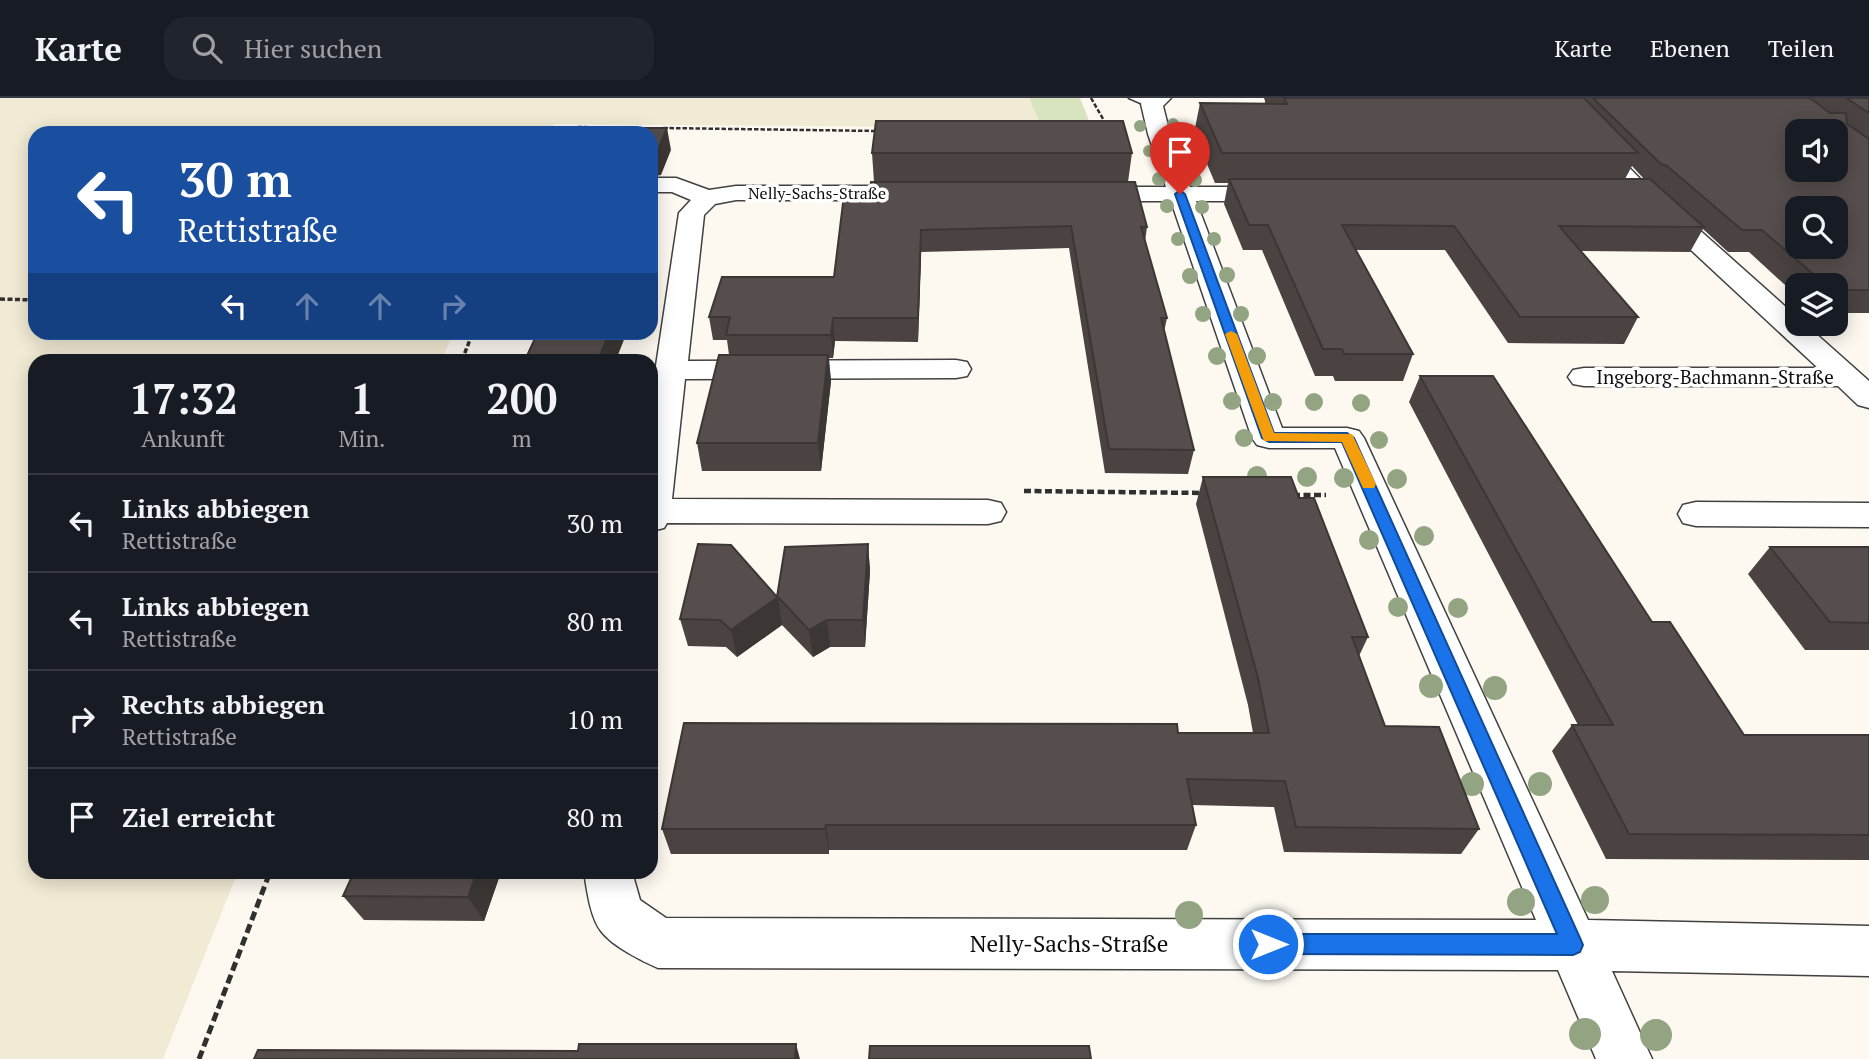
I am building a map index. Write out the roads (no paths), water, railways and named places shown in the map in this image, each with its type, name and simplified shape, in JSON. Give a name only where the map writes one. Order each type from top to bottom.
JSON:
[{"type":"street","points":[[1149,100],[1180,194],[1269,438],[1347,438],[1624,1059]]},
{"type":"street","points":[[658,185],[676,185],[707,198],[692,213],[658,467]]},
{"type":"street","name":"Nelly-Sachs-Straße","points":[[707,198],[736,193],[944,193]]},
{"type":"street","points":[[1054,194],[1303,194]]},
{"type":"street","points":[[1604,194],[1645,194]]},
{"type":"street","name":"Ingeborg-Bachmann-Straße","points":[[1645,194],[1858,387]]},
{"type":"street","points":[[671,370],[956,369]]},
{"type":"street","name":"Ingeborg-Bachmann-Straße","points":[[1584,377],[1858,387]]},
{"type":"street","points":[[658,512],[988,512]]},
{"type":"street","points":[[1696,514],[1869,514]]},
{"type":"street","name":"Nelly-Sachs-Straße","points":[[610,879],[619,915],[658,943],[1573,945]]},
{"type":"street","points":[[1573,945],[1869,951]]},
{"type":"lane","points":[[1553,98],[1645,194]]}]
